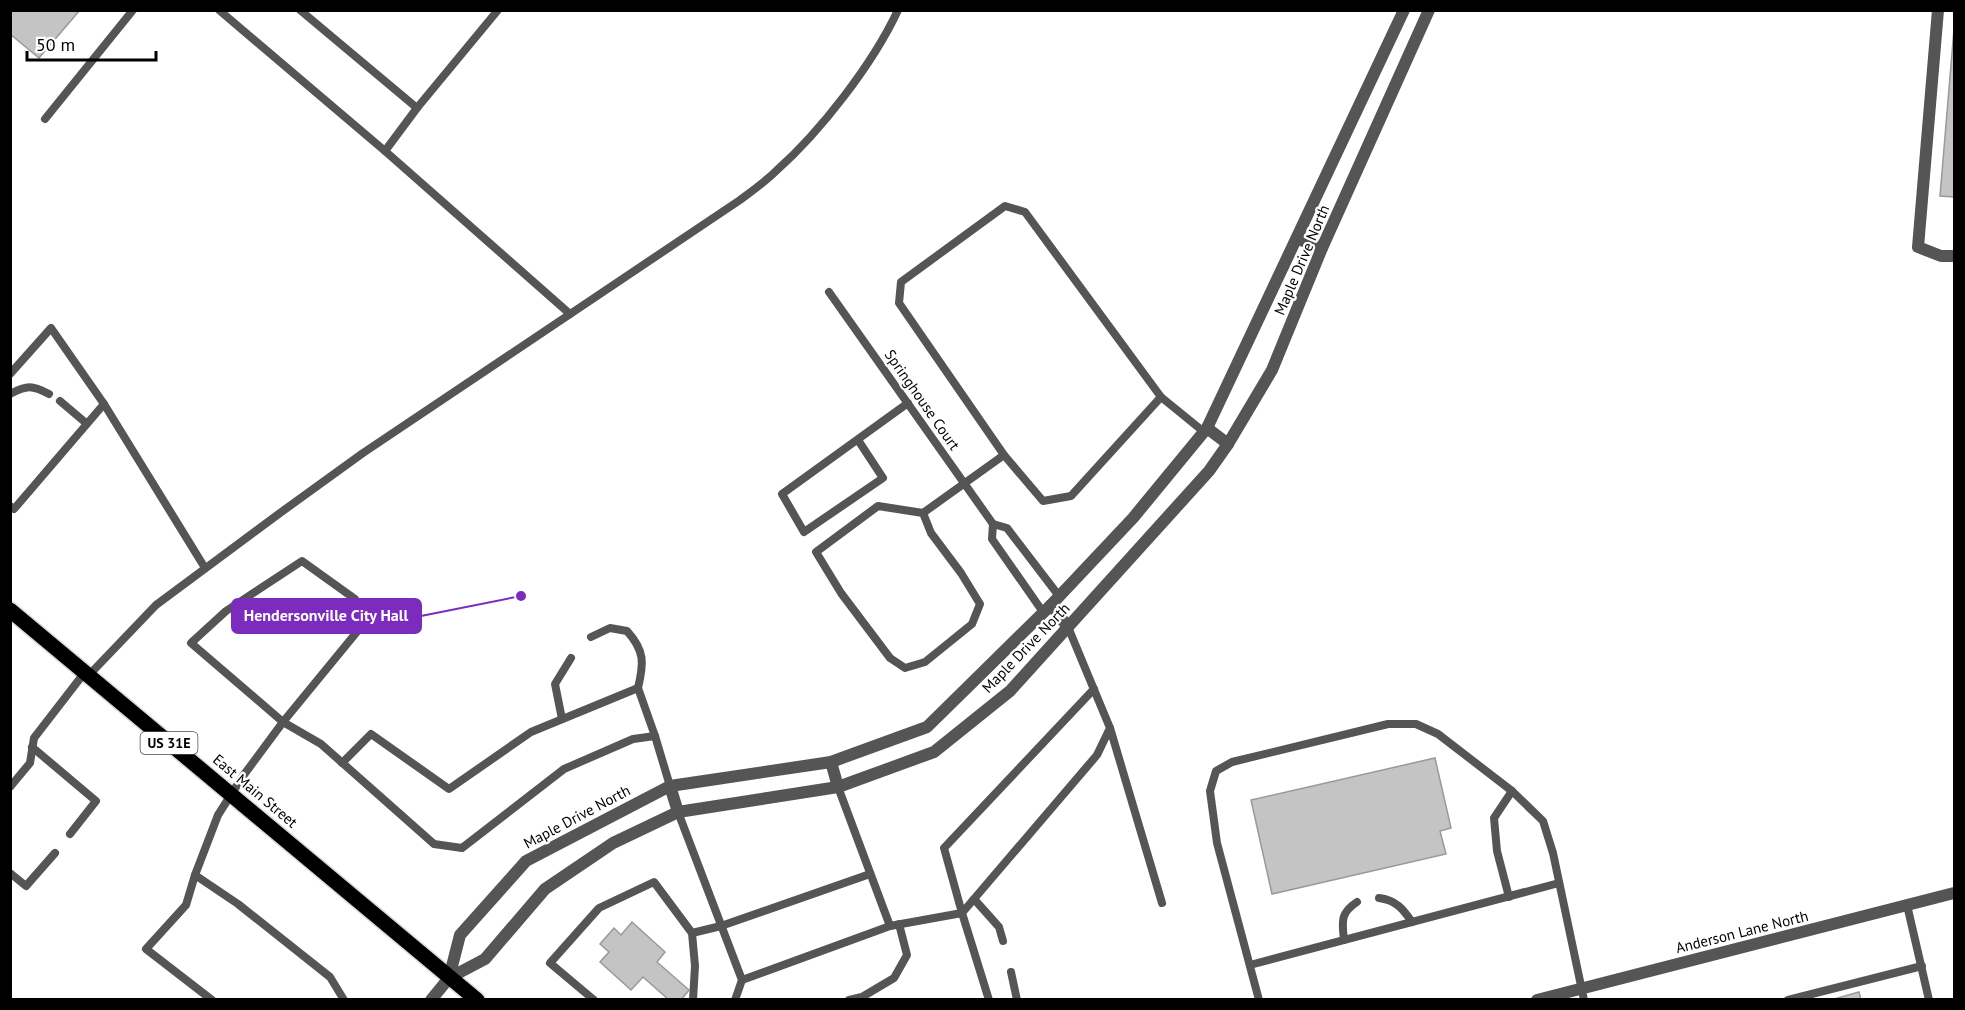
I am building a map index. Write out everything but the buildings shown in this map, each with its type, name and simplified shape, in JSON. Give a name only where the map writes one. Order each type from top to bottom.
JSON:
[{"type":"main road","name":"East Main Street","points":[[10,610],[477,999]]},
{"type":"street","name":"Maple Drive North","points":[[449,978],[460,935],[526,861],[670,786],[831,762],[927,727],[1051,605],[1133,518],[1206,430],[1404,10]]},
{"type":"street","name":"Maple Drive North","points":[[449,978],[486,959],[545,890],[613,843],[678,812],[838,787],[934,752],[1010,691],[1209,471],[1228,444],[1272,370],[1322,248],[1429,10]]},
{"type":"street","points":[[1938,10],[1918,247],[1941,256],[1954,256]]},
{"type":"street","points":[[1298,239],[1322,248]]},
{"type":"street","points":[[1206,430],[1228,444]]},
{"type":"street","points":[[1051,605],[1068,627]]},
{"type":"street","points":[[831,762],[838,787]]},
{"type":"street","points":[[670,786],[678,812]]},
{"type":"street","name":"Anderson Lane North","points":[[1537,999],[1583,994],[1954,893]]},
{"type":"street","points":[[431,999],[449,978]]},
{"type":"lane","points":[[45,119],[133,10]]},
{"type":"lane","points":[[219,10],[385,151],[570,314]]},
{"type":"lane","points":[[300,10],[417,108]]},
{"type":"lane","points":[[385,151],[417,108],[498,10]]},
{"type":"lane","points":[[10,787],[14,776],[30,763],[34,738],[87,674],[156,604],[363,453],[740,200],[777,171],[856,82],[898,10]]},
{"type":"lane","points":[[1161,397],[1071,496],[1043,501],[1004,455],[899,303],[902,282],[1005,206],[1025,212],[1161,397],[1206,430]]},
{"type":"lane","name":"Springhouse Court","points":[[829,292],[993,524]]},
{"type":"lane","points":[[10,374],[51,328],[104,404],[205,568]]},
{"type":"lane","points":[[10,394],[22,387],[35,387],[49,394]]},
{"type":"lane","points":[[60,401],[86,423]]},
{"type":"lane","points":[[858,440],[883,477],[804,532],[782,494],[908,403]]},
{"type":"lane","points":[[12,507],[104,404]]},
{"type":"lane","points":[[923,513],[931,533],[961,573],[980,604],[972,624],[925,662],[905,668],[890,658],[841,593],[816,552],[878,506],[923,513],[1004,455]]},
{"type":"lane","points":[[993,524],[1007,528],[1051,605],[992,539],[993,524]]},
{"type":"lane","points":[[212,999],[146,949],[186,905],[218,815],[230,794],[283,722],[365,622],[356,599],[302,561],[226,611],[191,642],[283,722],[321,744],[434,844],[462,848],[564,768],[633,739],[655,736]]},
{"type":"lane","points":[[1068,627],[1110,728],[1162,903]]},
{"type":"lane","points":[[591,637],[610,628],[627,631],[637,642],[644,664],[638,688],[670,786]]},
{"type":"lane","points":[[562,719],[555,684],[571,657]]},
{"type":"lane","points":[[342,763],[371,734],[449,789],[531,732],[638,688]]},
{"type":"lane","points":[[989,999],[944,848],[1094,689]]},
{"type":"lane","points":[[1259,999],[1217,843],[1210,791],[1216,771],[1232,762],[1388,724],[1416,724],[1438,734],[1512,790],[1543,820],[1553,853],[1583,994]]},
{"type":"lane","points":[[742,980],[894,925],[962,913],[1097,755],[1110,728]]},
{"type":"lane","points":[[32,747],[96,801],[70,834]]},
{"type":"lane","points":[[838,787],[870,874],[908,955],[894,978],[861,997],[849,999]]},
{"type":"lane","points":[[1509,897],[1497,851],[1494,818],[1512,790]]},
{"type":"lane","points":[[678,812],[742,980],[735,999]]},
{"type":"lane","points":[[10,873],[26,886],[55,853]]},
{"type":"lane","points":[[692,933],[721,926],[870,874]]},
{"type":"lane","points":[[195,875],[238,904],[330,977],[344,999]]},
{"type":"lane","points":[[594,999],[550,963],[599,908],[654,882],[692,933],[695,966],[693,999]]},
{"type":"lane","points":[[1250,965],[1559,883]]},
{"type":"lane","points":[[1379,897],[1389,899],[1401,906],[1412,922]]},
{"type":"lane","points":[[974,899],[999,927],[1003,941]]},
{"type":"lane","points":[[1344,940],[1342,920],[1347,908],[1357,902]]},
{"type":"lane","points":[[1907,905],[1929,999]]},
{"type":"lane","points":[[1788,999],[1922,966]]},
{"type":"lane","points":[[1011,972],[1017,999]]},
{"type":"place","name":"Hendersonville City Hall","points":[[521,596]]}]
